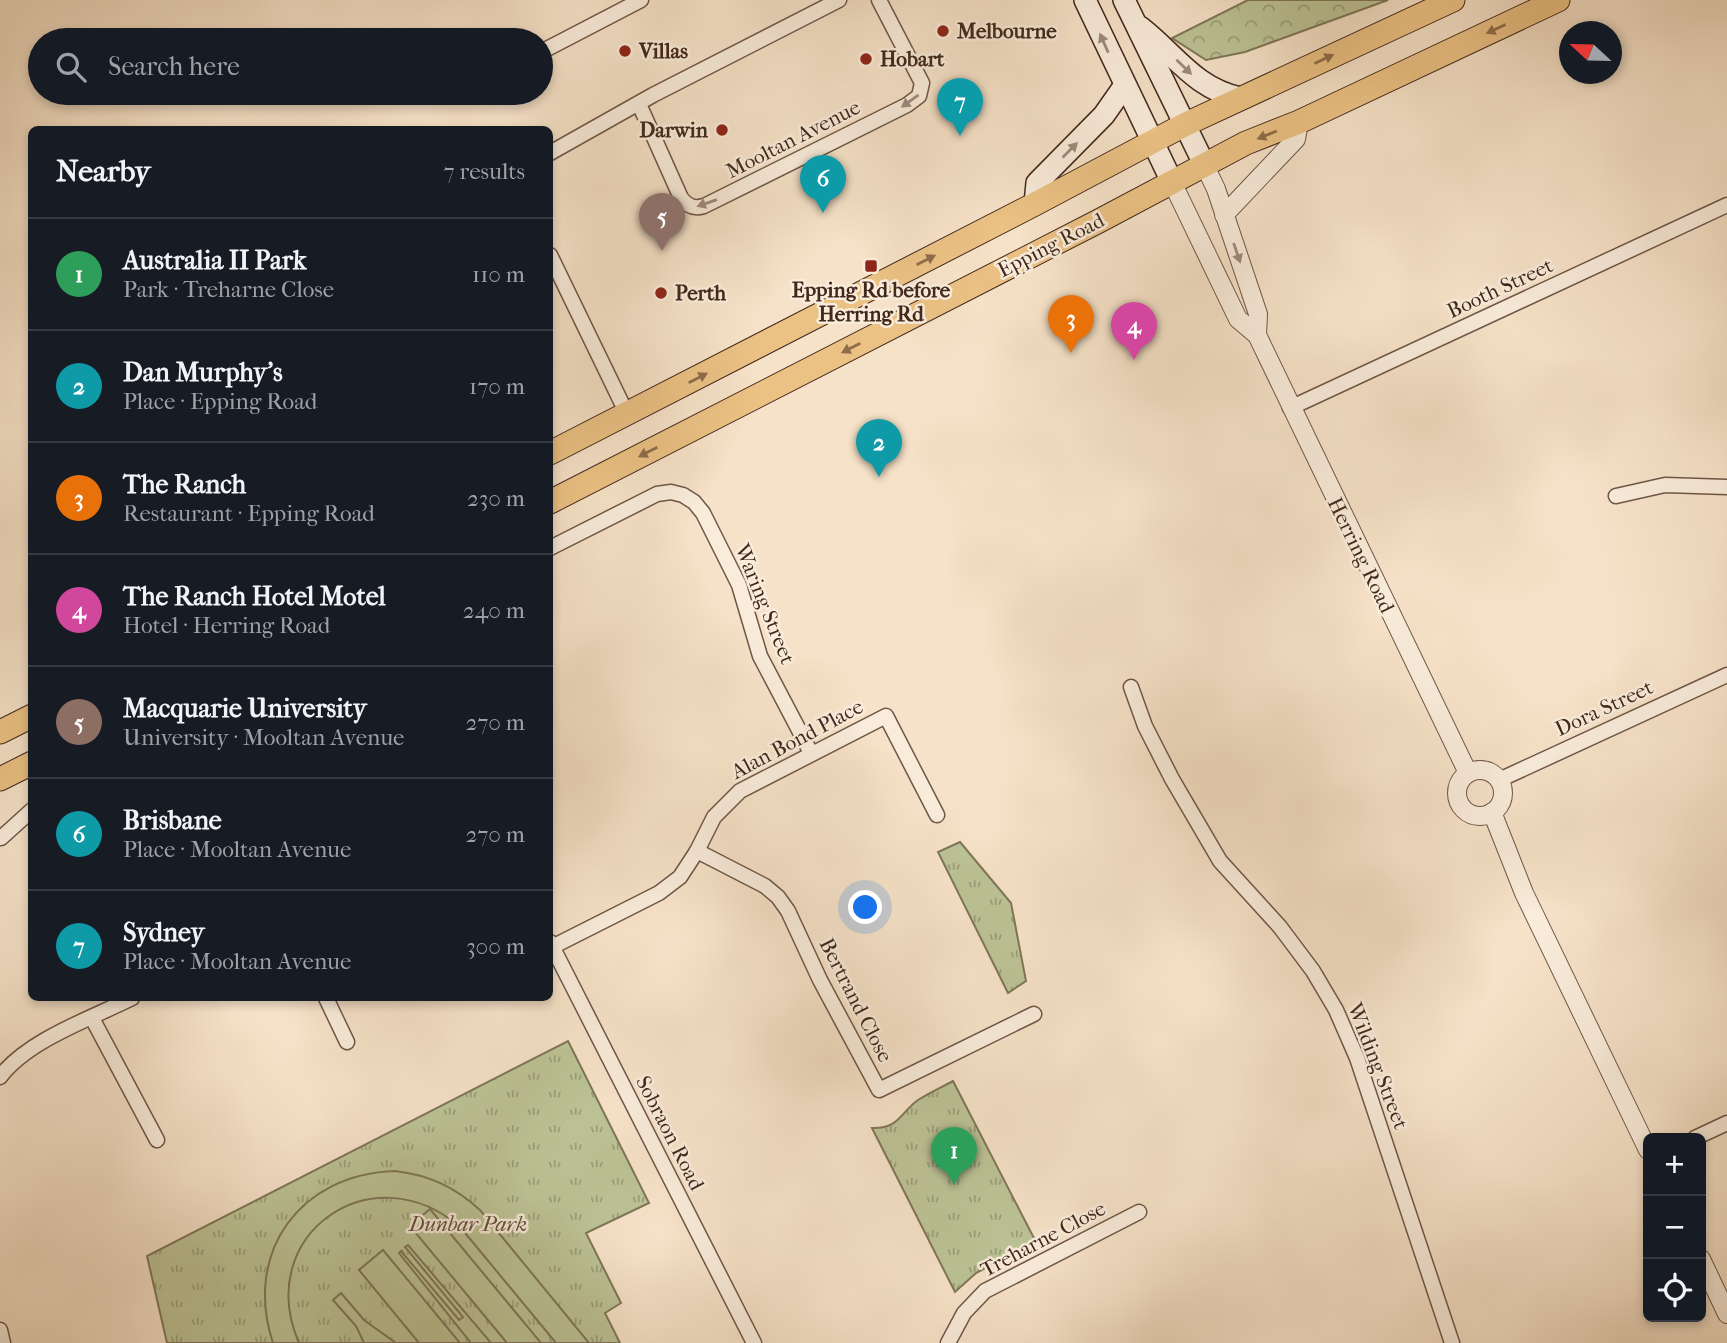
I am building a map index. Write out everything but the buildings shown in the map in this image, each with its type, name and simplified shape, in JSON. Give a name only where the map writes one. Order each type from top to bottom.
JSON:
[{"type":"main road","name":"Herring Road","points":[[1085,0],[1172,181]]},
{"type":"main road","name":"Herring Road","points":[[1124,0],[1205,166]]},
{"type":"main road","name":"Epping Road","points":[[553,451],[1152,141],[1453,0]]},
{"type":"main road","name":"Epping Road","points":[[553,500],[1246,143],[1299,122],[1558,0]]},
{"type":"main road","points":[[1135,24],[1156,39],[1200,82],[1220,94],[1240,98]]},
{"type":"main road","points":[[1035,204],[1037,183],[1104,115],[1125,85]]},
{"type":"main road","points":[[0,732],[28,718]]},
{"type":"main road","points":[[0,779],[28,764]]},
{"type":"street","points":[[553,46],[641,0]]},
{"type":"street","points":[[553,151],[839,0]]},
{"type":"street","name":"Mooltan Avenue","points":[[639,104],[681,198],[694,207],[704,206],[907,105],[919,96],[922,83],[879,0]]},
{"type":"street","points":[[1224,215],[1296,139],[1299,122]]},
{"type":"street","name":"Herring Road","points":[[1205,166],[1258,314],[1256,335]]},
{"type":"street","name":"Herring Road","points":[[1172,181],[1238,319],[1256,335],[1468,773]]},
{"type":"street","name":"Booth Street","points":[[1290,408],[1727,205]]},
{"type":"street","points":[[553,261],[627,414]]},
{"type":"street","points":[[1616,496],[1665,485],[1727,487]]},
{"type":"street","name":"Waring Street","points":[[553,546],[657,494],[671,492],[694,502],[703,513],[738,585],[760,656],[811,752]]},
{"type":"street","name":"Dora Street","points":[[1499,780],[1727,676]]},
{"type":"street","name":"Wilding Street","points":[[1131,687],[1145,726],[1172,779],[1220,861],[1280,927],[1313,971],[1336,1010],[1357,1058],[1452,1343]]},
{"type":"street","name":"Alan Bond Place","points":[[553,943],[659,893],[680,877],[714,817],[740,791],[811,752],[886,716],[937,815]]},
{"type":"street","points":[[1474,770],[1488,771],[1499,780],[1503,794],[1498,808],[1492,813],[1477,816],[1463,808],[1457,794],[1462,779],[1468,773],[1474,770]]},
{"type":"street","points":[[1492,813],[1524,893],[1643,1140]]},
{"type":"street","points":[[1,838],[28,814]]},
{"type":"street","name":"Bertrand Close","points":[[697,851],[765,887],[778,897],[788,911],[820,980],[879,1090],[1034,1014]]},
{"type":"street","name":"Sobraon Road","points":[[553,948],[754,1343]]},
{"type":"street","points":[[0,1077],[11,1063],[30,1048],[126,1001]]},
{"type":"street","points":[[327,1001],[347,1042]]},
{"type":"street","points":[[92,1018],[157,1140]]},
{"type":"street","points":[[1706,1133],[1727,1123]]},
{"type":"street","name":"Treharne Close","points":[[950,1342],[964,1313],[985,1291],[1139,1212]]},
{"type":"street","points":[[1706,1270],[1727,1314]]},
{"type":"street","points":[[0,1330],[3,1343]]},
{"type":"green space","points":[[1248,0],[1388,0],[1245,52],[1206,60],[1172,38]]},
{"type":"green space","points":[[960,842],[1011,903],[1026,981],[1008,993],[938,852]]},
{"type":"green space","name":"Dunbar Park","points":[[568,1041],[649,1203],[586,1233],[621,1303],[605,1313],[620,1343],[167,1343],[147,1256]]},
{"type":"green space","points":[[953,1081],[1036,1242],[976,1273],[955,1292],[872,1128],[894,1123],[918,1100]]},
{"type":"green space","points":[[395,1171],[441,1183],[480,1210],[589,1343],[556,1343],[461,1228],[427,1206],[392,1198],[359,1202],[329,1216],[306,1239],[292,1268],[289,1304],[299,1343],[273,1343],[266,1310],[266,1278],[273,1249],[287,1224],[307,1203],[332,1186],[361,1176]]},
{"type":"green space","points":[[430,1209],[541,1343],[507,1343],[410,1226]]},
{"type":"green space","points":[[408,1245],[491,1343],[471,1343],[399,1253],[401,1251],[459,1320],[463,1317],[405,1247]]},
{"type":"green space","points":[[383,1250],[460,1343],[419,1343],[359,1270]]},
{"type":"green space","points":[[341,1293],[364,1320],[396,1343],[364,1343],[356,1326],[333,1300]]},
{"type":"place","name":"Melbourne","points":[[943,31]]},
{"type":"place","name":"Villas","points":[[625,51]]},
{"type":"place","name":"Hobart","points":[[866,59]]},
{"type":"place","name":"Darwin","points":[[722,130]]},
{"type":"place","name":"Sydney","points":[[960,136]]},
{"type":"place","name":"Brisbane","points":[[823,213]]},
{"type":"place","name":"Macquarie University","points":[[662,251]]},
{"type":"place","name":"Epping Rd before Herring Rd","points":[[871,266]]},
{"type":"place","name":"Perth","points":[[661,293]]},
{"type":"place","name":"The Ranch","points":[[1071,353]]},
{"type":"place","name":"The Ranch Hotel Motel","points":[[1134,360]]},
{"type":"place","name":"Dan Murphy's","points":[[879,477]]},
{"type":"place","name":"Australia II Park","points":[[954,1185]]}]
